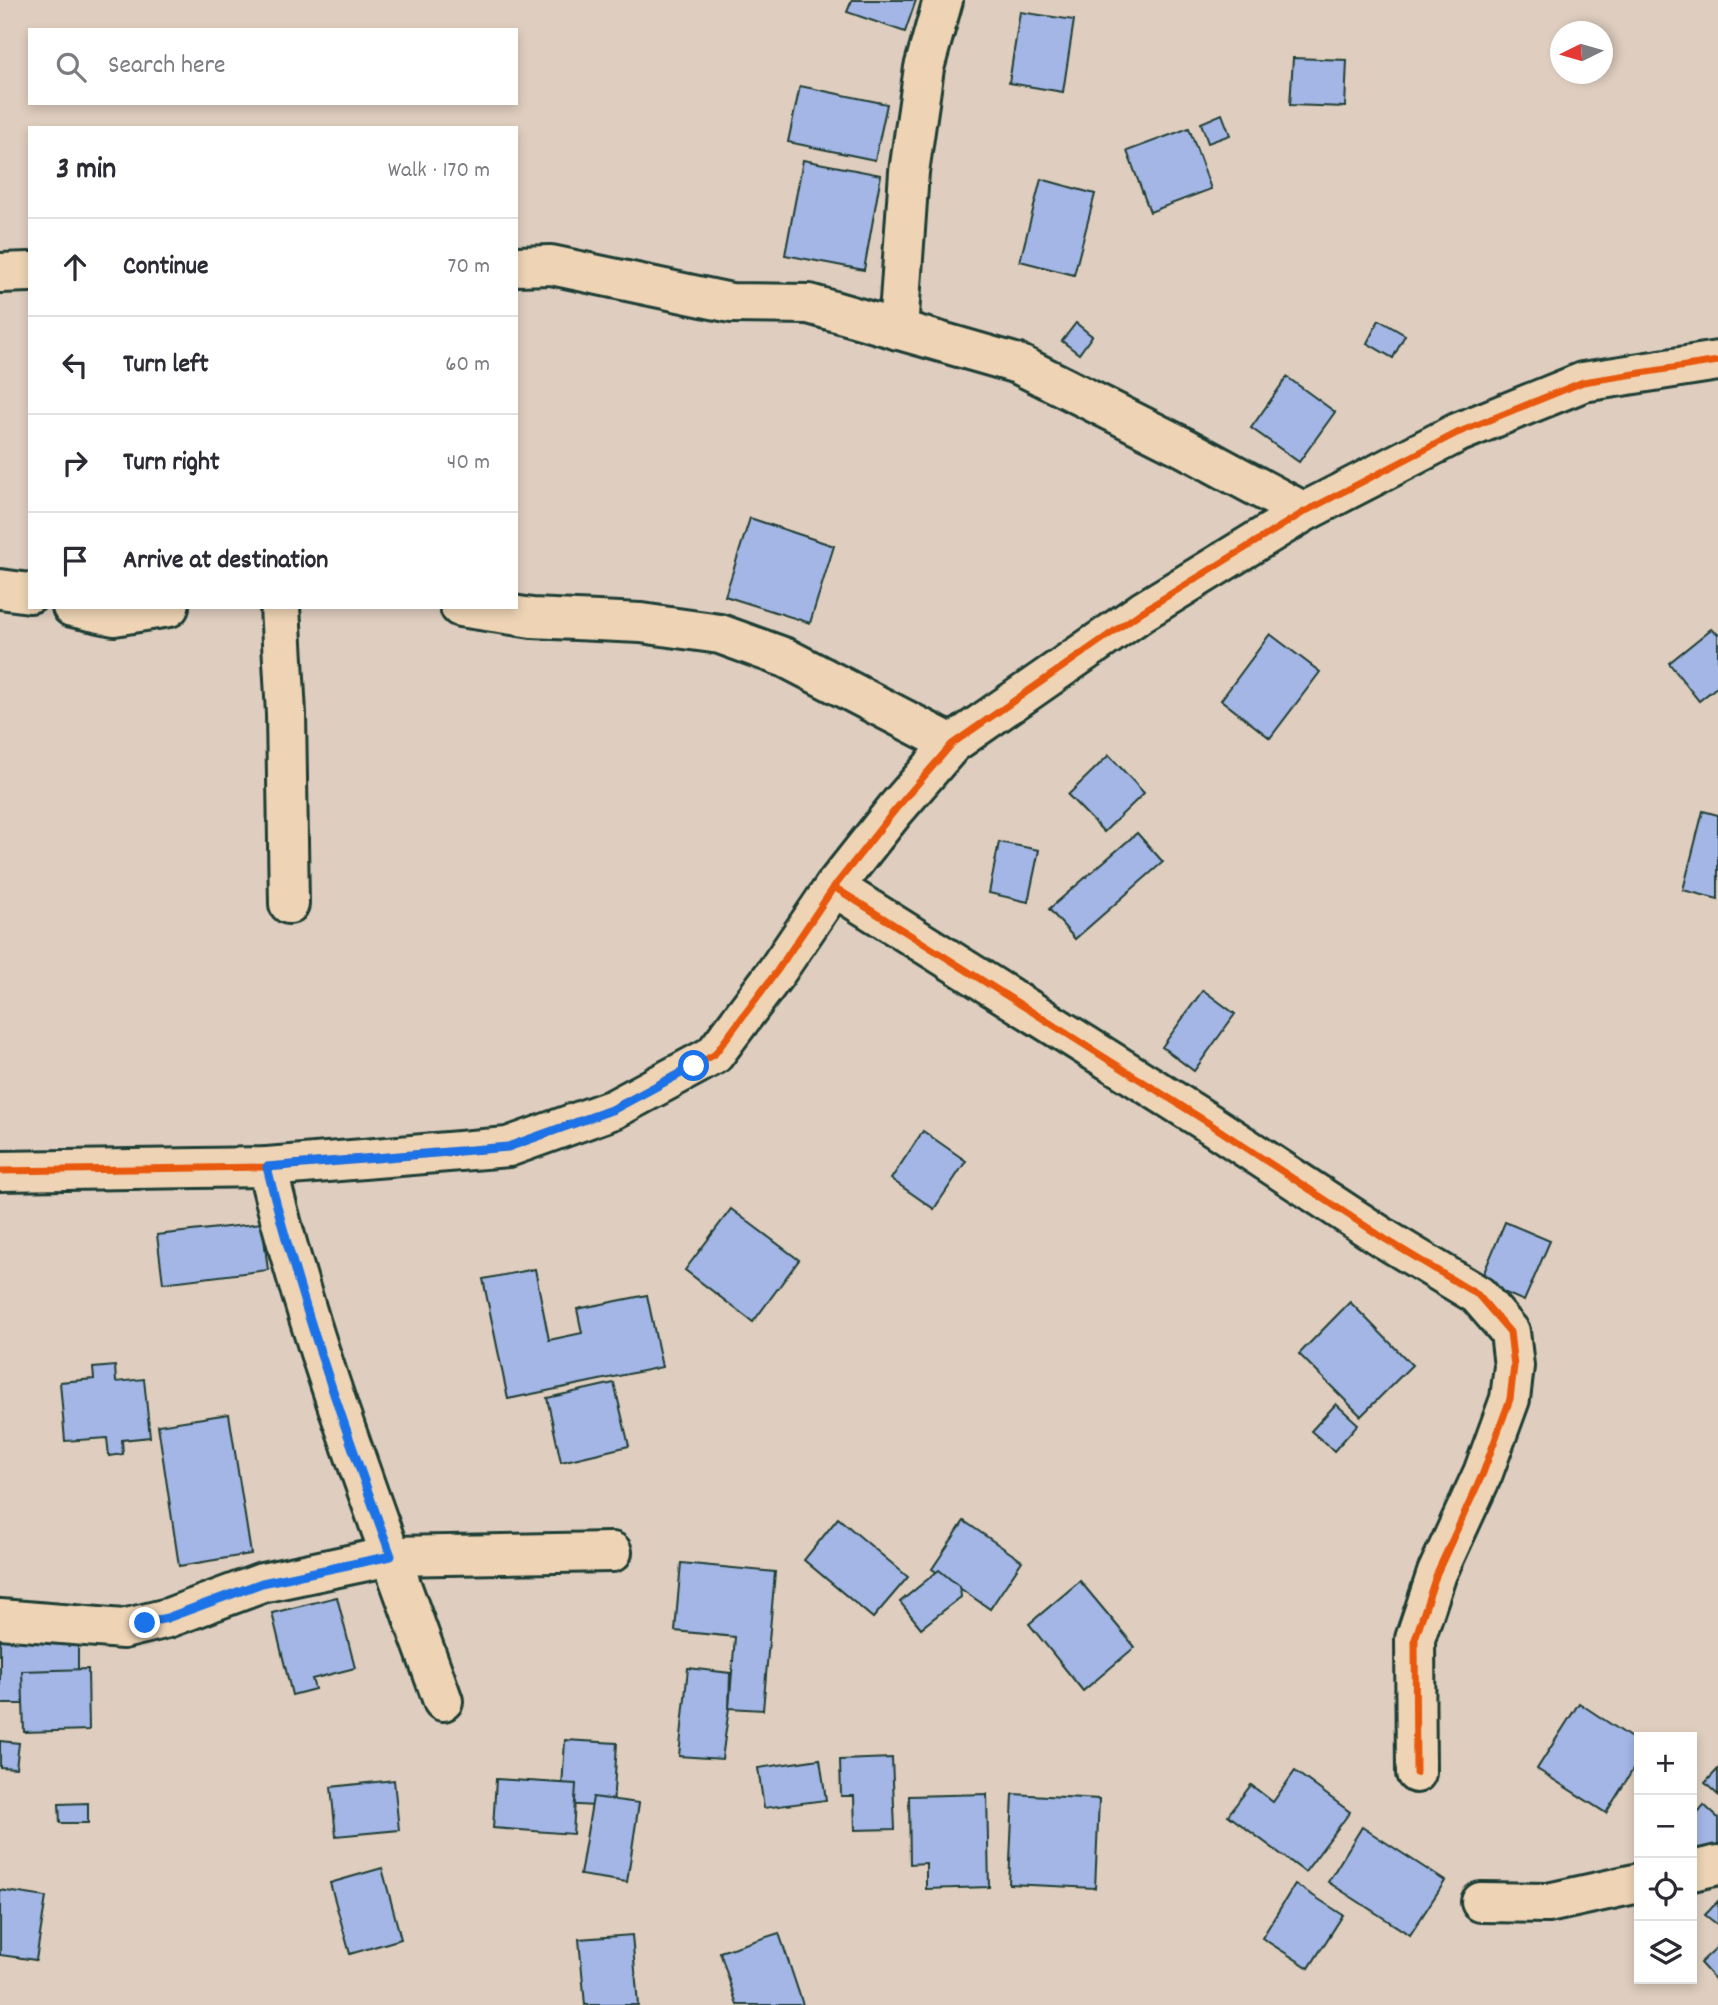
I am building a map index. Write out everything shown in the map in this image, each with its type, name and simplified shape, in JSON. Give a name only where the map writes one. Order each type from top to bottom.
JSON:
[{"type":"street","points":[[898,330],[908,172],[924,68],[943,0]]},
{"type":"street","points":[[518,266],[551,265],[732,303],[809,304],[1018,365],[1185,448],[1304,512]]},
{"type":"street","points":[[0,273],[28,272]]},
{"type":"street","points":[[0,1171],[267,1167],[508,1147],[614,1109],[713,1055],[777,971],[834,887],[952,744],[1143,611],[1304,512],[1457,433],[1583,382],[1718,361]]},
{"type":"street","points":[[0,589],[28,593]]},
{"type":"street","points":[[81,609],[114,616],[157,609]]},
{"type":"street","points":[[280,609],[286,714],[289,904]]},
{"type":"street","points":[[473,609],[532,618],[641,623],[720,634],[786,658],[952,744]]},
{"type":"street","points":[[834,887],[1207,1122],[1385,1239],[1478,1295],[1510,1332],[1514,1366],[1510,1399],[1483,1473],[1437,1573],[1415,1639],[1416,1773]]},
{"type":"street","points":[[267,1167],[285,1244],[317,1349],[443,1701]]},
{"type":"street","points":[[0,1619],[123,1629],[167,1618],[262,1583],[391,1556],[612,1552]]},
{"type":"street","points":[[1697,1870],[1718,1865]]},
{"type":"street","points":[[1480,1902],[1548,1903],[1634,1884]]},
{"type":"building","points":[[852,0],[916,0],[905,32],[847,12]]},
{"type":"building","points":[[1020,12],[1074,20],[1063,92],[1009,83]]},
{"type":"building","points":[[1293,58],[1347,60],[1345,107],[1290,105]]},
{"type":"building","points":[[800,86],[887,104],[875,160],[788,142]]},
{"type":"building","points":[[1222,114],[1230,135],[1208,143],[1201,123]]},
{"type":"building","points":[[1189,128],[1211,189],[1150,212],[1127,151]]},
{"type":"building","points":[[803,160],[881,175],[864,270],[785,255]]},
{"type":"building","points":[[1041,179],[1095,194],[1074,275],[1020,261]]},
{"type":"building","points":[[1379,320],[1405,335],[1393,358],[1367,343]]},
{"type":"building","points":[[1076,323],[1092,336],[1079,354],[1062,341]]},
{"type":"building","points":[[1287,377],[1335,412],[1299,462],[1251,428]]},
{"type":"building","points":[[750,518],[834,546],[810,623],[725,596]]},
{"type":"building","points":[[1711,629],[1718,634],[1718,686],[1699,701],[1669,663]]},
{"type":"building","points":[[1270,634],[1320,672],[1270,738],[1221,700]]},
{"type":"building","points":[[1109,755],[1144,793],[1104,832],[1068,795]]},
{"type":"building","points":[[1703,811],[1718,815],[1718,899],[1683,890]]},
{"type":"building","points":[[1137,833],[1163,862],[1075,939],[1049,909]]},
{"type":"building","points":[[999,842],[1039,850],[1028,902],[989,893]]},
{"type":"building","points":[[1203,990],[1235,1014],[1194,1071],[1162,1047]]},
{"type":"building","points":[[923,1131],[966,1161],[934,1209],[891,1179]]},
{"type":"building","points":[[731,1209],[799,1260],[753,1322],[685,1270]]},
{"type":"building","points":[[1505,1222],[1550,1241],[1524,1301],[1480,1282]]},
{"type":"building","points":[[262,1223],[268,1270],[163,1283],[157,1235]]},
{"type":"building","points":[[535,1269],[549,1340],[582,1333],[577,1309],[647,1295],[662,1367],[508,1399],[483,1279]]},
{"type":"building","points":[[1350,1302],[1412,1365],[1361,1416],[1299,1354]]},
{"type":"building","points":[[115,1366],[116,1382],[144,1379],[150,1437],[122,1440],[123,1454],[109,1456],[107,1438],[65,1441],[60,1382],[94,1379],[93,1368]]},
{"type":"building","points":[[614,1383],[629,1446],[561,1462],[547,1398]]},
{"type":"building","points":[[1336,1404],[1358,1424],[1334,1451],[1311,1431]]},
{"type":"building","points":[[229,1414],[251,1554],[179,1566],[158,1425]]},
{"type":"building","points":[[838,1518],[908,1577],[873,1618],[804,1560]]},
{"type":"building","points":[[964,1521],[1022,1561],[990,1609],[932,1569]]},
{"type":"building","points":[[681,1563],[775,1572],[763,1710],[729,1708],[735,1637],[675,1631]]},
{"type":"building","points":[[939,1570],[960,1587],[961,1597],[921,1628],[900,1602]]},
{"type":"building","points":[[1080,1581],[1135,1647],[1083,1691],[1029,1624]]},
{"type":"building","points":[[337,1597],[355,1668],[312,1679],[315,1689],[292,1695],[272,1613]]},
{"type":"building","points":[[0,1637],[78,1637],[78,1704],[0,1704]]},
{"type":"building","points":[[688,1668],[730,1673],[729,1708],[722,1759],[679,1756]]},
{"type":"building","points":[[88,1669],[89,1730],[24,1732],[22,1671]]},
{"type":"building","points":[[1579,1703],[1634,1740],[1634,1768],[1606,1813],[1537,1769]]},
{"type":"building","points":[[565,1740],[617,1743],[613,1807],[561,1804]]},
{"type":"building","points":[[0,1741],[19,1743],[16,1768],[0,1767]]},
{"type":"building","points":[[892,1758],[895,1829],[855,1830],[854,1796],[841,1796],[840,1760]]},
{"type":"building","points":[[820,1759],[826,1800],[764,1808],[758,1768]]},
{"type":"building","points":[[1718,1769],[1718,1795],[1705,1783]]},
{"type":"building","points":[[1295,1771],[1350,1812],[1305,1872],[1228,1815],[1251,1785],[1273,1802]]},
{"type":"building","points":[[496,1779],[576,1784],[573,1834],[493,1828]]},
{"type":"building","points":[[394,1780],[399,1830],[336,1836],[331,1787]]},
{"type":"building","points":[[987,1794],[989,1887],[926,1889],[926,1863],[910,1864],[909,1796]]},
{"type":"building","points":[[1013,1794],[1099,1799],[1095,1888],[1009,1884]]},
{"type":"building","points":[[593,1797],[639,1803],[627,1882],[580,1875]]},
{"type":"building","points":[[88,1803],[88,1823],[60,1823],[59,1804]]},
{"type":"building","points":[[1704,1805],[1718,1818],[1718,1874],[1697,1886],[1697,1858],[1697,1813]]},
{"type":"building","points":[[1362,1827],[1445,1881],[1410,1935],[1328,1882]]},
{"type":"building","points":[[382,1868],[401,1939],[350,1954],[330,1883]]},
{"type":"building","points":[[1295,1884],[1343,1915],[1309,1968],[1262,1938]]},
{"type":"building","points":[[0,1890],[46,1897],[36,1960],[0,1955]]},
{"type":"building","points":[[1718,1901],[1718,1925],[1705,1915]]},
{"type":"building","points":[[779,1933],[803,2005],[737,2005],[720,1952]]},
{"type":"building","points":[[632,1935],[638,2005],[585,2005],[579,1939]]},
{"type":"building","points":[[1718,1946],[1718,1983],[1700,1963]]},
{"type":"cycle path","points":[[0,1171],[267,1167],[508,1147],[614,1109],[714,1055],[777,971],[834,887],[952,744],[1143,611],[1304,512],[1457,433],[1583,382],[1718,361]]},
{"type":"cycle path","points":[[834,887],[1207,1122],[1385,1239],[1478,1295],[1510,1332],[1514,1366],[1510,1399],[1483,1473],[1437,1573],[1415,1639],[1416,1773]]},
{"type":"route","points":[[145,1623],[167,1618],[262,1583],[391,1556],[317,1349],[285,1244],[267,1167],[508,1147],[614,1109],[694,1066]]}]
